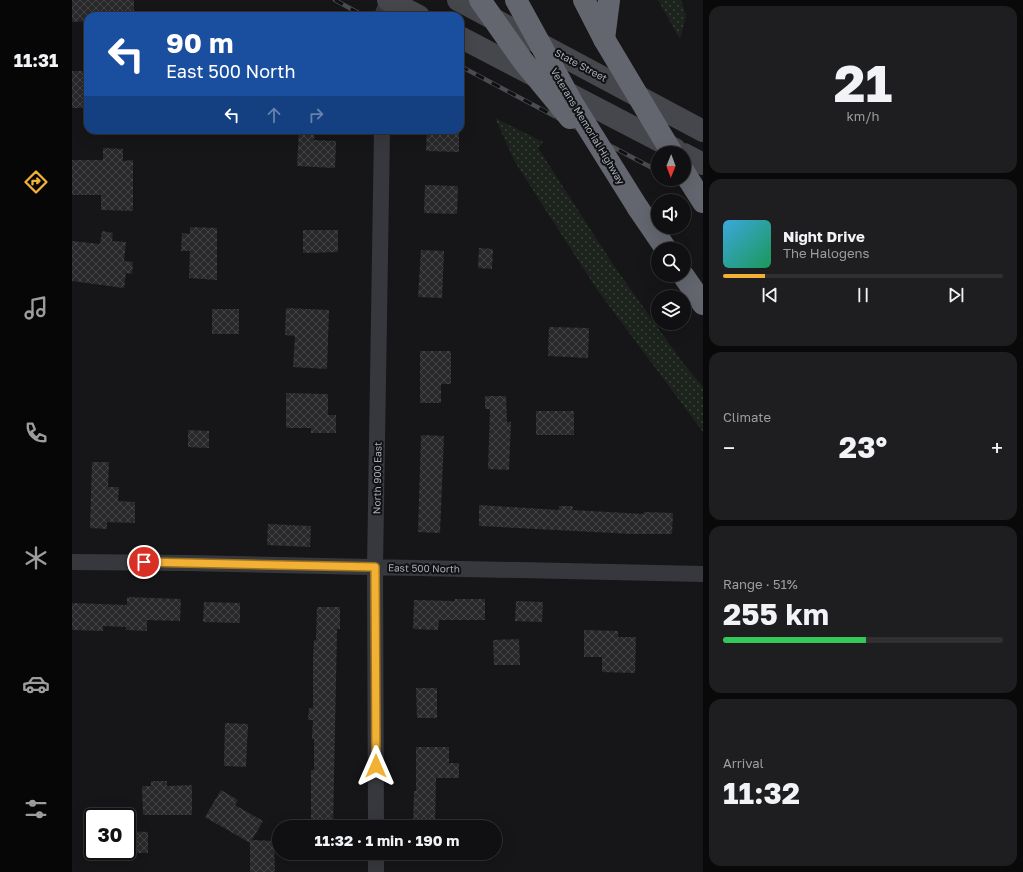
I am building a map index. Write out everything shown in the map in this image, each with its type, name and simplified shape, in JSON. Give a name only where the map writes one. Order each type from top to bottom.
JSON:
[{"type":"highway","points":[[480,0],[540,83],[605,156]]},
{"type":"highway","name":"Veterans Memorial Highway","points":[[516,0],[573,104],[638,208],[661,242]]},
{"type":"highway","points":[[584,0],[604,39],[668,146]]},
{"type":"highway","points":[[604,39],[610,0]]},
{"type":"highway","points":[[691,183],[703,202]]},
{"type":"highway","points":[[688,282],[703,304]]},
{"type":"main road","points":[[388,0],[411,12]]},
{"type":"main road","name":"State Street","points":[[458,0],[703,131]]},
{"type":"main road","points":[[464,39],[670,146]]},
{"type":"main road","points":[[691,157],[703,164]]},
{"type":"street","points":[[384,12],[388,0]]},
{"type":"street","name":"North 900 East","points":[[376,820],[375,567],[382,134]]},
{"type":"street","name":"East 500 North","points":[[72,562],[187,562],[703,574]]},
{"type":"street","points":[[376,860],[376,872]]},
{"type":"shaded area","points":[[658,0],[681,0],[686,16],[680,39]]},
{"type":"shaded area","points":[[495,118],[543,142],[538,148],[614,266],[651,318],[651,330],[660,330],[683,363],[703,387],[703,432],[596,288],[515,162]]},
{"type":"building","points":[[72,0],[134,0],[134,12],[84,12],[84,21],[72,22]]},
{"type":"building","points":[[72,71],[84,71],[84,108],[72,108]]},
{"type":"building","points":[[299,134],[315,134],[314,140],[336,141],[335,168],[297,166]]},
{"type":"building","points":[[427,134],[459,134],[459,152],[426,151]]},
{"type":"building","points":[[103,148],[123,149],[123,161],[133,160],[133,211],[101,210],[101,195],[72,195],[72,160],[103,160]]},
{"type":"building","points":[[425,185],[458,186],[457,214],[424,213]]},
{"type":"building","points":[[190,227],[217,228],[217,280],[189,278],[190,251],[181,251],[182,233],[190,234]]},
{"type":"building","points":[[303,230],[338,230],[338,252],[303,253]]},
{"type":"building","points":[[102,231],[113,233],[112,241],[126,242],[124,261],[133,262],[132,274],[126,273],[124,288],[72,281],[72,241],[100,244]]},
{"type":"building","points":[[479,248],[493,249],[492,269],[478,268]]},
{"type":"building","points":[[421,250],[444,251],[442,298],[418,297]]},
{"type":"building","points":[[286,308],[329,310],[327,369],[293,367],[295,336],[285,335]]},
{"type":"building","points":[[212,309],[239,309],[239,334],[212,334]]},
{"type":"building","points":[[549,327],[589,328],[588,358],[548,356]]},
{"type":"building","points":[[420,351],[451,351],[451,384],[441,384],[441,403],[420,403]]},
{"type":"building","points":[[286,393],[328,394],[328,415],[336,415],[336,433],[311,433],[311,428],[286,428]]},
{"type":"building","points":[[485,396],[506,396],[507,422],[511,422],[509,470],[488,469],[490,409],[485,409]]},
{"type":"building","points":[[536,411],[574,411],[574,435],[536,435]]},
{"type":"building","points":[[188,430],[209,431],[209,448],[188,447]]},
{"type":"building","points":[[421,435],[444,436],[440,533],[418,532]]},
{"type":"building","points":[[92,462],[109,462],[108,487],[119,487],[118,501],[135,502],[135,523],[107,522],[107,529],[90,528]]},
{"type":"building","points":[[479,505],[559,510],[559,506],[573,506],[572,510],[644,514],[644,512],[673,513],[672,534],[632,534],[479,526]]},
{"type":"building","points":[[268,524],[311,526],[310,547],[267,545]]},
{"type":"building","points":[[127,597],[181,599],[180,621],[147,620],[147,631],[126,630],[126,627],[103,626],[103,631],[72,630],[72,603],[127,605]]},
{"type":"building","points":[[455,599],[485,599],[485,620],[439,620],[438,630],[413,629],[414,600],[455,601]]},
{"type":"building","points":[[516,601],[543,602],[542,622],[515,621]]},
{"type":"building","points":[[204,602],[240,603],[240,623],[203,622]]},
{"type":"building","points":[[317,607],[340,607],[340,629],[337,629],[333,820],[311,820],[311,770],[314,770],[314,739],[312,739],[313,720],[308,720],[309,708],[313,708],[313,658],[314,640],[316,640]]},
{"type":"building","points":[[584,630],[618,631],[618,637],[636,637],[635,673],[602,672],[602,657],[584,657]]},
{"type":"building","points":[[519,639],[520,665],[494,665],[493,640]]},
{"type":"building","points":[[416,688],[437,688],[437,718],[417,718]]},
{"type":"building","points":[[225,723],[248,724],[246,767],[224,766]]},
{"type":"building","points":[[416,747],[449,747],[449,763],[459,763],[459,778],[436,778],[435,820],[413,820],[414,791],[416,791]]},
{"type":"building","points":[[151,781],[167,781],[167,786],[192,785],[192,815],[143,815],[142,786],[151,786]]},
{"type":"building","points":[[221,790],[238,800],[235,805],[263,821],[252,840],[272,841],[272,860],[275,860],[275,872],[250,872],[250,843],[205,817]]},
{"type":"building","points":[[136,831],[148,832],[148,853],[136,853]]},
{"type":"railway","points":[[335,0],[357,12]]},
{"type":"railway","points":[[464,68],[651,167]]},
{"type":"railway","points":[[686,186],[703,195]]},
{"type":"route","points":[[144,562],[375,567],[376,766]]}]
